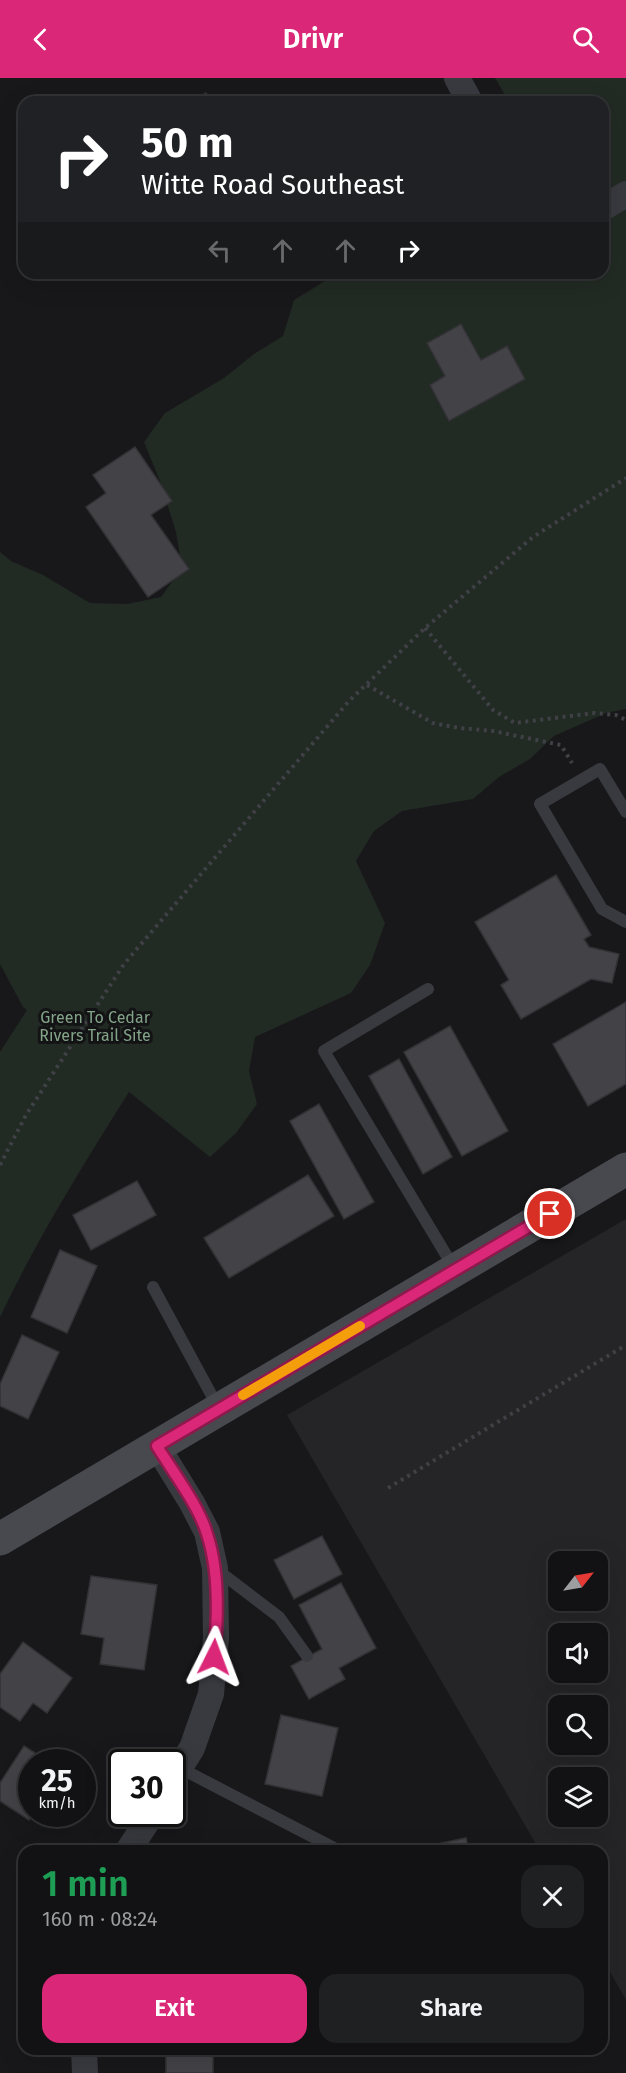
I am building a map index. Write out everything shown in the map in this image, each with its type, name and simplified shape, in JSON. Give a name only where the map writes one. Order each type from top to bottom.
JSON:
[{"type":"street","points":[[457,78],[467,96]]},
{"type":"street","points":[[609,204],[626,194]]},
{"type":"street","points":[[0,1539],[626,1169]]},
{"type":"street","points":[[157,1446],[207,1532],[215,1568],[216,1638],[211,1694],[192,1748],[186,1758]]},
{"type":"street","points":[[132,1845],[144,1827]]},
{"type":"street","points":[[84,2055],[85,2073]]},
{"type":"lane","points":[[626,812],[600,769],[540,804],[602,909],[626,922]]},
{"type":"lane","points":[[428,989],[324,1051],[456,1270]]},
{"type":"lane","points":[[153,1287],[219,1410]]},
{"type":"lane","points":[[215,1568],[279,1617],[307,1656]]},
{"type":"lane","points":[[186,1779],[327,1845]]},
{"type":"path","points":[[0,1165],[26,1115],[124,964],[349,701],[425,628],[533,537],[626,478]]},
{"type":"path","points":[[425,628],[493,710],[514,723],[594,713],[616,715],[626,720]]},
{"type":"path","points":[[367,685],[433,723],[493,731],[561,745],[582,779]]},
{"type":"path","points":[[388,1488],[626,1345]]},
{"type":"shaded area","points":[[626,1219],[626,2000],[608,1968],[608,1845],[537,1845],[287,1415]]},
{"type":"green space","name":"Green To Cedar Rivers Trail Site","points":[[495,78],[626,78],[626,709],[606,713],[554,736],[530,759],[499,777],[473,799],[402,811],[374,831],[356,861],[385,923],[370,965],[351,993],[255,1037],[249,1071],[257,1104],[236,1133],[210,1157],[129,1092],[45,1231],[0,1317],[0,1052],[27,1010],[23,1007],[0,964],[0,552],[11,561],[43,575],[90,603],[127,604],[161,597],[182,568],[176,532],[160,481],[144,442],[165,413],[224,378],[254,354],[283,336],[294,300],[325,281],[330,279],[609,279],[609,96],[506,96]]},
{"type":"building","points":[[461,324],[481,360],[507,346],[525,379],[449,421],[430,385],[445,376],[427,343]]},
{"type":"building","points":[[135,447],[172,501],[151,515],[189,569],[148,597],[86,507],[106,493],[93,475]]},
{"type":"building","points":[[556,875],[591,935],[584,939],[589,947],[619,954],[612,983],[591,979],[521,1019],[501,985],[509,980],[475,922]]},
{"type":"building","points":[[626,1002],[626,1084],[588,1106],[553,1044]]},
{"type":"building","points":[[450,1026],[508,1131],[462,1156],[404,1052]]},
{"type":"building","points":[[399,1059],[452,1157],[423,1174],[369,1076]]},
{"type":"building","points":[[319,1104],[374,1202],[344,1219],[290,1121]]},
{"type":"building","points":[[308,1175],[334,1216],[229,1278],[204,1238]]},
{"type":"building","points":[[137,1181],[156,1215],[91,1250],[73,1215]]},
{"type":"building","points":[[60,1250],[97,1266],[67,1333],[31,1317]]},
{"type":"building","points":[[22,1335],[59,1352],[28,1419],[0,1406],[0,1384]]},
{"type":"building","points":[[322,1536],[342,1574],[294,1599],[274,1560]]},
{"type":"building","points":[[91,1576],[157,1585],[144,1670],[100,1664],[104,1638],[81,1634]]},
{"type":"building","points":[[341,1583],[376,1648],[339,1668],[345,1679],[309,1699],[291,1666],[322,1649],[299,1605]]},
{"type":"building","points":[[23,1642],[72,1678],[47,1713],[33,1703],[20,1721],[0,1707],[0,1674]]},
{"type":"building","points":[[281,1715],[338,1728],[322,1796],[265,1784]]},
{"type":"building","points":[[18,1755],[18,1813],[0,1801],[0,1783]]},
{"type":"building","points":[[466,1838],[468,1845],[433,1845]]},
{"type":"building","points":[[166,2055],[213,2055],[213,2073],[166,2073]]},
{"type":"slow traffic","points":[[243,1395],[360,1326]]},
{"type":"route","points":[[214,1657],[215,1568],[207,1532],[157,1446],[550,1214]]}]
